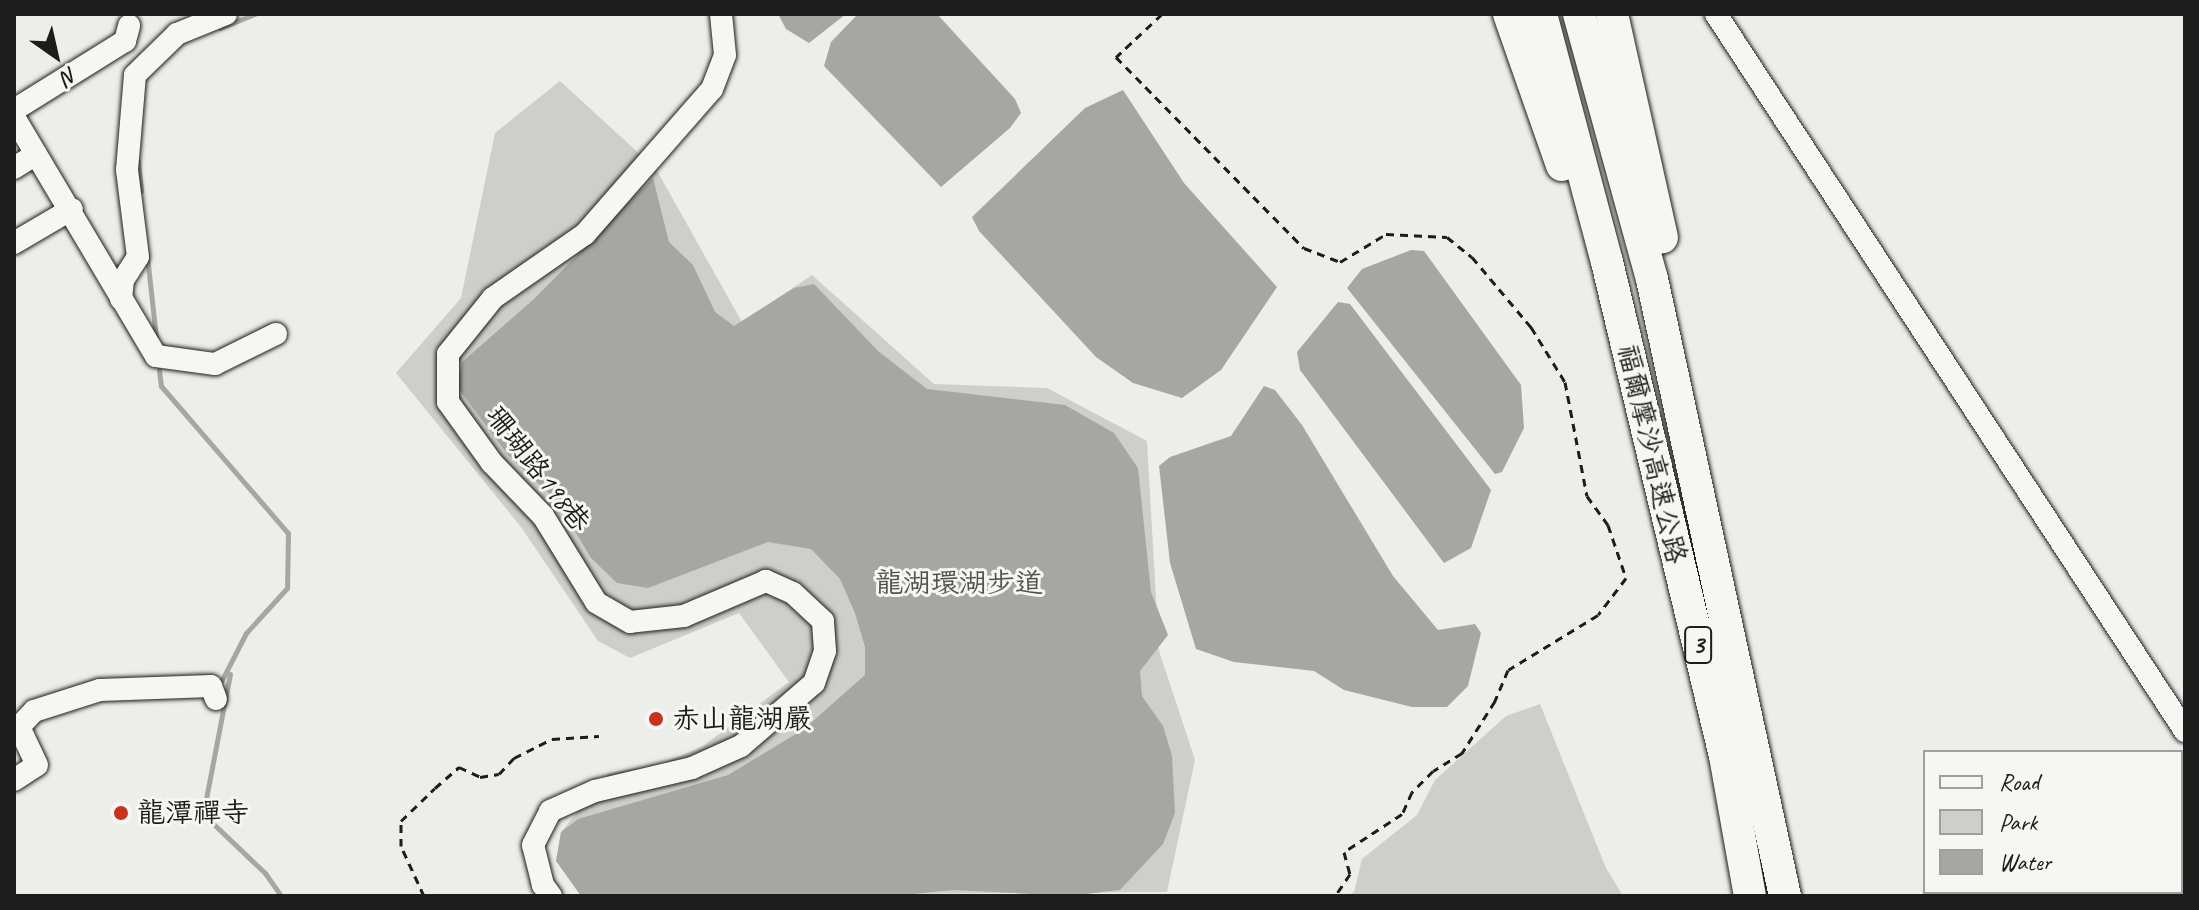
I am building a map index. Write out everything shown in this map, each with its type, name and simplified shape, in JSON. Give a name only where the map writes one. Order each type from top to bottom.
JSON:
[{"type":"highway","points":[[1509,14],[1637,396]]},
{"type":"highway","name":"福爾摩沙高速公路","points":[[1541,14],[1607,262],[1725,756],[1750,896]]},
{"type":"highway","name":"福爾摩沙高速公路","points":[[1579,14],[1652,279],[1687,457],[1762,769],[1785,896]]},
{"type":"highway","points":[[1612,14],[1693,376],[1687,457]]},
{"type":"street","points":[[121,299],[123,280],[138,257],[127,170],[135,75],[177,34],[226,14]]},
{"type":"street","name":"珊瑚路198巷","points":[[551,896],[543,885],[533,845],[550,811],[595,791],[692,768],[741,746],[814,683],[825,651],[823,621],[793,593],[766,581],[684,616],[630,622],[596,602],[543,516],[492,463],[448,402],[448,354],[493,298],[585,234],[712,89],[725,55],[721,14]]},
{"type":"street","points":[[1716,14],[2185,731]]},
{"type":"street","points":[[14,110],[125,41],[129,26]]},
{"type":"street","points":[[14,117],[72,209],[156,356],[190,364],[215,364],[276,334]]},
{"type":"street","points":[[14,168],[36,154]]},
{"type":"street","points":[[14,243],[72,209]]},
{"type":"street","points":[[14,780],[37,765],[19,727],[34,711],[100,690],[211,686],[216,699]]},
{"type":"path","points":[[1162,14],[1116,57],[1304,248],[1340,262],[1386,234],[1430,233],[1447,237],[1496,284],[1543,344],[1565,382],[1587,496],[1608,525],[1626,578],[1598,615],[1508,670],[1495,701],[1462,753],[1433,771],[1412,792],[1402,814],[1344,852],[1350,874],[1335,896]]},
{"type":"path","points":[[424,896],[401,846],[401,821],[435,788],[459,767],[480,777],[499,774],[514,758],[552,739],[599,736]]},
{"type":"green space","name":"龍湖環湖步道","points":[[560,81],[656,169],[742,322],[812,275],[934,384],[1047,388],[1147,441],[1159,651],[1195,760],[1167,892],[589,896],[556,861],[561,832],[609,773],[659,765],[703,746],[789,682],[739,613],[630,658],[598,641],[521,527],[396,373],[461,298],[495,133]]},
{"type":"green space","points":[[1540,704],[1606,868],[1623,896],[1346,896],[1354,892],[1362,859],[1417,815],[1435,780],[1506,716]]},
{"type":"water","points":[[778,14],[846,14],[809,43],[786,29]]},
{"type":"water","points":[[858,14],[937,14],[1015,99],[1021,113],[1010,128],[941,187],[824,66],[831,42]]},
{"type":"water","points":[[1123,90],[1184,183],[1277,287],[1221,370],[1182,398],[1133,383],[1096,357],[979,231],[972,217],[1085,108]]},
{"type":"water","name":"龍湖環湖步道","points":[[653,178],[669,242],[693,265],[715,312],[734,326],[794,288],[814,284],[878,351],[927,389],[1065,405],[1114,433],[1138,468],[1151,592],[1168,635],[1140,671],[1142,696],[1163,726],[1172,756],[1175,813],[1163,844],[1120,890],[1069,896],[954,890],[892,896],[581,896],[556,861],[561,832],[578,819],[728,775],[804,729],[865,675],[865,647],[855,613],[840,579],[811,549],[768,542],[648,588],[617,583],[591,558],[556,500],[508,455],[458,388],[462,362],[534,299]]},
{"type":"water","points":[[1411,250],[1424,251],[1521,385],[1524,428],[1502,472],[1495,474],[1347,288],[1362,269]]},
{"type":"water","points":[[1338,302],[1350,304],[1491,490],[1471,548],[1444,563],[1300,370],[1297,352]]},
{"type":"water","points":[[1264,386],[1275,390],[1302,425],[1393,576],[1438,630],[1475,624],[1481,633],[1468,686],[1447,707],[1412,707],[1344,690],[1314,671],[1234,662],[1196,649],[1170,563],[1159,466],[1170,457],[1231,436]]},
{"type":"waterway","points":[[220,28],[255,14]]},
{"type":"waterway","points":[[138,161],[141,191]]},
{"type":"waterway","points":[[147,256],[156,338]]},
{"type":"waterway","points":[[159,370],[161,386],[288,533],[287,588],[246,633],[222,680]]},
{"type":"waterway","points":[[230,674],[203,814],[265,873],[281,896]]},
{"type":"place","name":"赤山龍湖嚴","points":[[656,719]]},
{"type":"place","name":"龍潭禪寺","points":[[121,813]]}]
